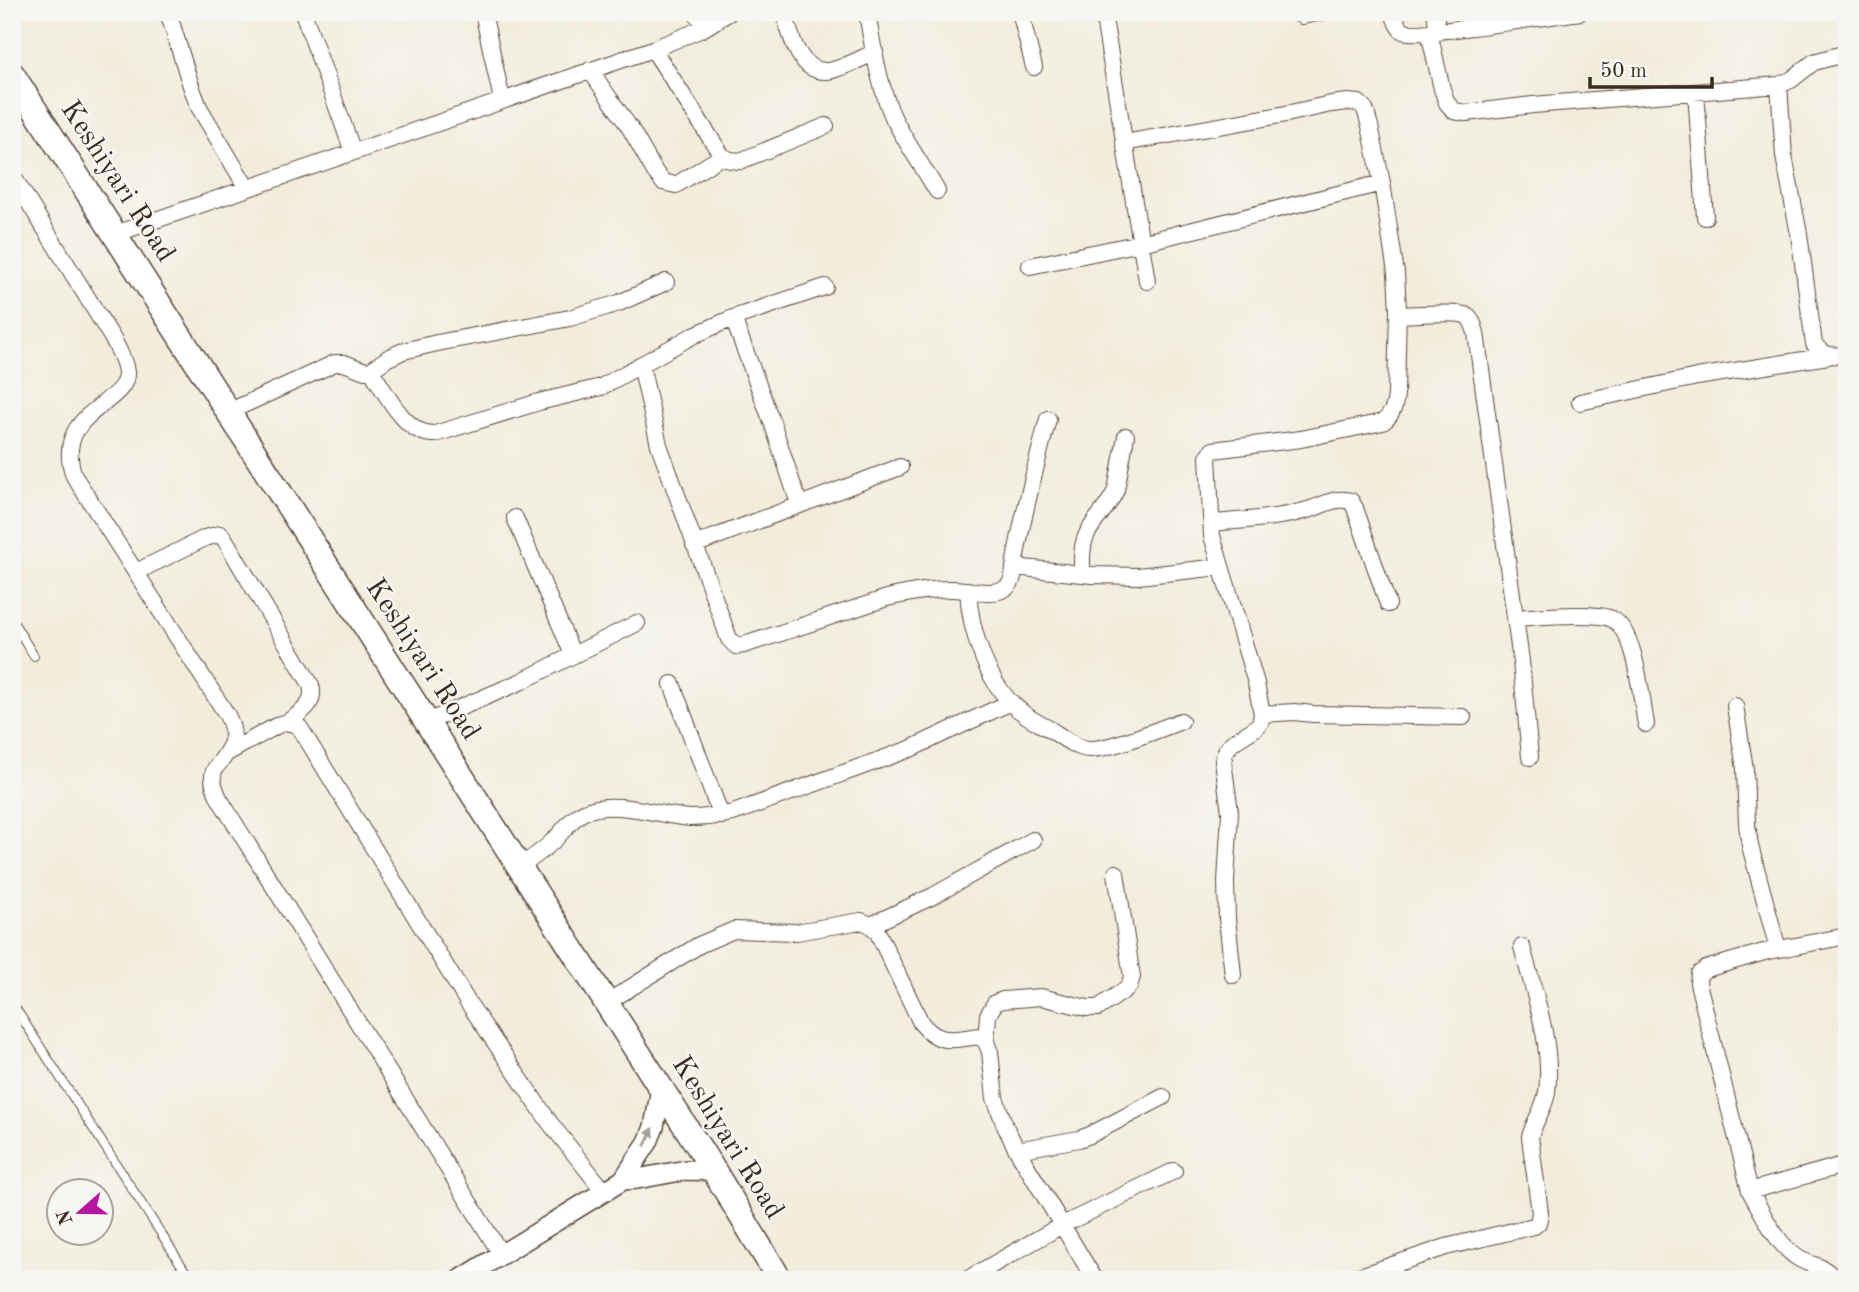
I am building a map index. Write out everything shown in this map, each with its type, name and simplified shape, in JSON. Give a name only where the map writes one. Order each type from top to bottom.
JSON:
[{"type":"main road","name":"Keshiyari Road","points":[[12,74],[714,1171],[780,1280]]},
{"type":"street","points":[[168,12],[199,107],[247,188]]},
{"type":"street","points":[[303,12],[352,152]]},
{"type":"street","points":[[483,12],[502,100]]},
{"type":"street","points":[[694,12],[707,26]]},
{"type":"street","points":[[115,234],[653,49],[707,26],[730,12]]},
{"type":"street","points":[[784,12],[796,51],[814,68],[830,71],[875,52]]},
{"type":"street","points":[[867,12],[882,82],[893,117],[937,191]]},
{"type":"street","points":[[1020,12],[1034,66]]},
{"type":"street","points":[[1103,12],[1147,281]]},
{"type":"street","points":[[1296,12],[1303,16],[1322,12]]},
{"type":"street","points":[[1393,12],[1401,30],[1406,33],[1434,32],[1580,12]]},
{"type":"street","points":[[1435,12],[1434,32],[1442,89],[1447,103],[1454,111],[1465,113],[1779,85],[1791,80],[1814,62],[1847,53]]},
{"type":"street","points":[[653,49],[722,156],[730,160],[740,161],[827,127]]},
{"type":"street","points":[[590,70],[663,182],[676,185],[722,156]]},
{"type":"street","points":[[1779,85],[1784,156],[1799,234],[1814,344],[1828,356]]},
{"type":"street","points":[[1696,92],[1705,217]]},
{"type":"street","points":[[1124,143],[1331,104],[1359,103],[1365,109],[1370,126],[1396,272],[1396,394],[1391,416],[1383,422],[1301,439],[1213,450],[1208,457],[1212,536],[1256,683],[1262,714],[1260,723],[1226,750],[1223,761],[1230,812],[1226,882],[1233,975]]},
{"type":"street","points":[[12,175],[123,359],[125,380],[120,388],[75,430],[70,465],[74,476],[233,727],[232,744],[212,776],[219,798],[502,1254]]},
{"type":"street","points":[[1030,266],[1141,243],[1382,183]]},
{"type":"street","points":[[228,412],[335,363],[344,363],[365,372],[403,351],[570,318],[620,303],[666,282]]},
{"type":"street","points":[[371,370],[408,423],[419,432],[435,435],[539,402],[601,387],[694,335],[798,294],[825,287]]},
{"type":"street","points":[[1398,315],[1465,315],[1472,321],[1476,333],[1531,757]]},
{"type":"street","points":[[733,318],[799,504]]},
{"type":"street","points":[[1580,402],[1697,377],[1847,354]]},
{"type":"street","points":[[641,365],[659,445],[729,639],[736,646],[792,631],[887,598],[921,591],[951,589],[993,592],[1010,585],[1021,527],[1048,419]]},
{"type":"street","points":[[1082,574],[1083,547],[1087,535],[1113,499],[1126,436]]},
{"type":"street","points":[[694,545],[900,467]]},
{"type":"street","points":[[1211,523],[1279,517],[1335,500],[1351,501],[1388,604]]},
{"type":"street","points":[[515,518],[573,655]]},
{"type":"street","points":[[136,572],[205,538],[220,534],[311,685],[312,700],[288,722]]},
{"type":"street","points":[[1014,567],[1138,576],[1220,567]]},
{"type":"street","points":[[968,590],[969,613],[979,644],[997,684],[1022,713],[1069,741],[1091,749],[1105,747],[1181,721]]},
{"type":"street","points":[[1515,618],[1601,616],[1619,624],[1632,647],[1646,724]]},
{"type":"street","points":[[426,722],[520,682],[637,623]]},
{"type":"street","points":[[672,684],[721,816]]},
{"type":"street","points":[[519,867],[554,841],[581,813],[618,807],[688,818],[721,816],[910,750],[1011,702]]},
{"type":"street","points":[[1735,706],[1745,769],[1750,846],[1778,949]]},
{"type":"street","points":[[1262,714],[1294,712],[1463,717]]},
{"type":"street","points":[[227,752],[288,722],[295,723],[306,735],[467,1001],[550,1122],[604,1191]]},
{"type":"street","points":[[871,925],[933,896],[1033,841]]},
{"type":"street","points":[[1095,1280],[1005,1126],[995,1098],[986,1042],[988,1015],[995,1003],[1041,997],[1098,1009],[1129,986],[1132,977],[1116,873]]},
{"type":"street","points":[[606,1003],[713,937],[734,930],[796,932],[861,921],[871,925],[878,933],[921,1023],[931,1034],[943,1039],[980,1036],[986,1042]]},
{"type":"street","points":[[1835,1280],[1831,1273],[1821,1266],[1798,1258],[1784,1246],[1750,1191],[1698,983],[1699,974],[1706,969],[1778,949],[1847,936]]},
{"type":"street","points":[[1348,1280],[1446,1247],[1538,1223],[1540,1213],[1530,1138],[1547,1093],[1546,1056],[1544,1034],[1522,947]]},
{"type":"street","points":[[623,1180],[648,1142],[654,1127],[661,1089]]},
{"type":"street","points":[[1017,1150],[1079,1139],[1163,1097]]},
{"type":"street","points":[[1750,1191],[1847,1164]]},
{"type":"street","points":[[460,1280],[623,1180],[686,1170],[714,1171]]},
{"type":"street","points":[[966,1280],[1062,1225],[1174,1171]]},
{"type":"lane","points":[[12,620],[34,656]]},
{"type":"lane","points":[[12,1003],[191,1280]]}]
